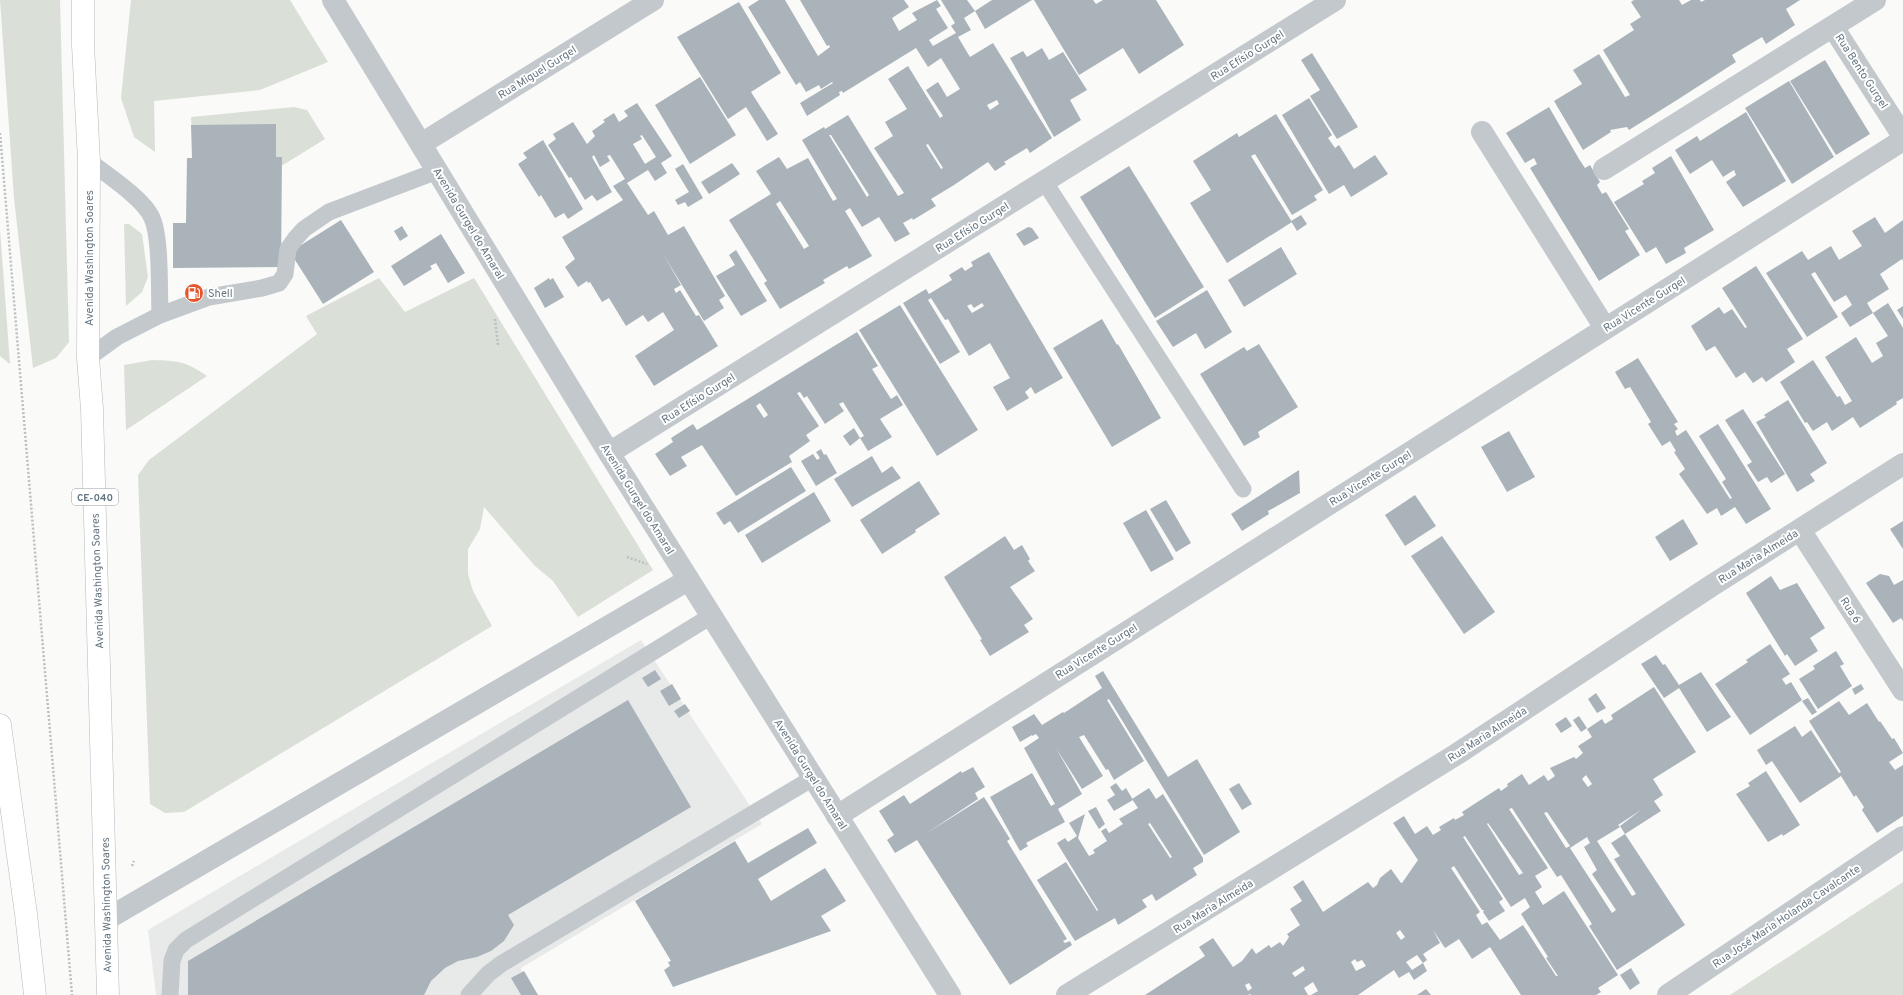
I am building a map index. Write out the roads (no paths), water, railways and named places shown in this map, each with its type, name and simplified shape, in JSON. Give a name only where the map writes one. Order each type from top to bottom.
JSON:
[{"type":"highway","name":"Avenida Washington Soares","points":[[83,0],[83,45],[89,161],[88,358],[92,398],[108,995]]},
{"type":"highway","points":[[83,45],[96,0]]},
{"type":"highway","points":[[0,725],[26,914],[35,995]]},
{"type":"street","name":"Avenida Gurgel do Amaral","points":[[333,0],[609,453],[950,995]]},
{"type":"street","name":"Rua Miguel Gurgel","points":[[421,144],[653,0]]},
{"type":"street","name":"Rua Efísio Gurgel","points":[[609,453],[1336,0]]},
{"type":"street","points":[[1604,169],[1876,0]]},
{"type":"street","name":"Rua Bento Gurgel","points":[[1833,27],[1903,136]]},
{"type":"street","points":[[1482,132],[1606,328]]},
{"type":"street","name":"Rua Vicente Gurgel","points":[[837,816],[1903,140]]},
{"type":"street","name":"Rua Maria Almeida","points":[[1067,995],[1457,754],[1711,586],[1903,464]]},
{"type":"street","name":"Rua 6","points":[[1800,530],[1903,690]]},
{"type":"street","points":[[107,919],[688,580]]},
{"type":"street","name":"Rua José Maria Holanda Cavalcante","points":[[1668,995],[1903,838]]},
{"type":"lane","points":[[89,161],[124,188],[152,217],[156,232],[160,315]]},
{"type":"lane","points":[[88,358],[117,337],[160,315],[209,297],[262,288],[279,283],[285,274],[288,249],[304,229],[329,212],[437,171]]},
{"type":"lane","points":[[1044,181],[1243,489]]},
{"type":"lane","points":[[170,995],[172,961],[176,950],[186,940],[711,616]]},
{"type":"lane","points":[[469,995],[488,974],[501,964],[813,778]]},
{"type":"place","name":"Shell","points":[[194,293]]}]
